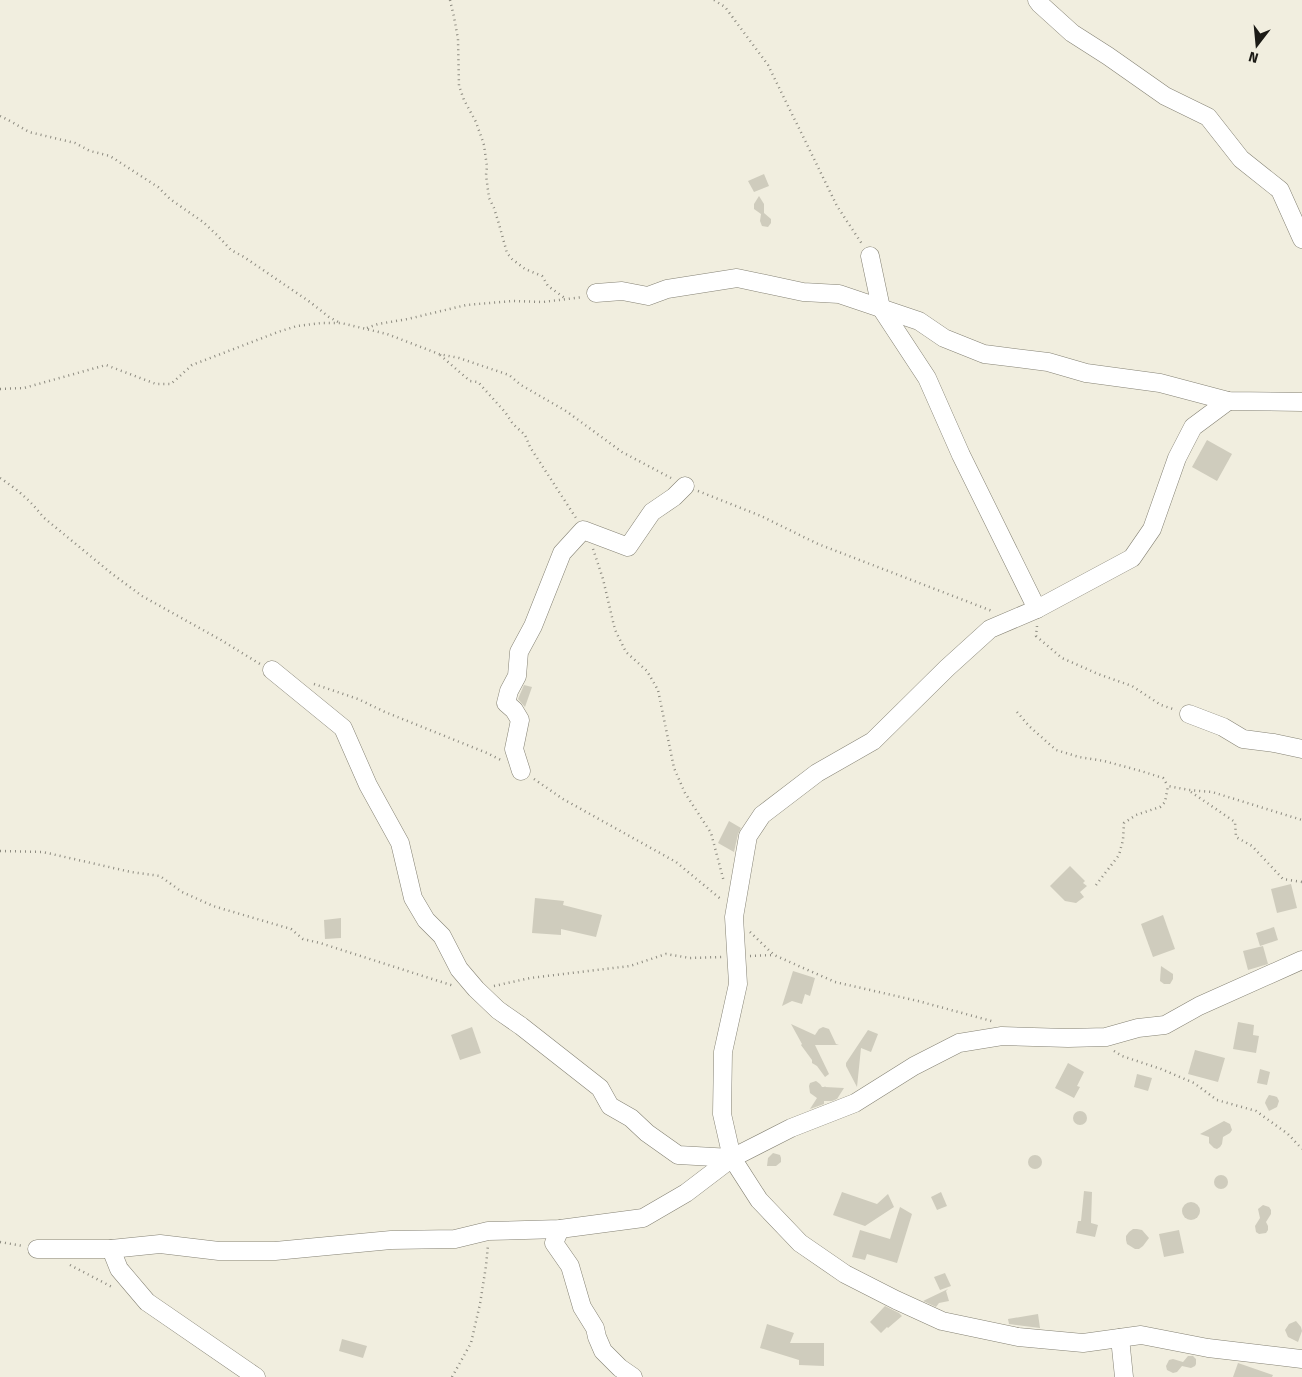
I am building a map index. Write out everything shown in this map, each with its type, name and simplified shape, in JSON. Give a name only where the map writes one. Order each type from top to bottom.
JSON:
[{"type":"street","points":[[1038,0],[1072,34],[1108,56],[1165,96],[1208,117],[1241,159],[1280,190],[1302,239]]},
{"type":"street","points":[[870,256],[881,308],[927,378],[1037,608]]},
{"type":"street","points":[[596,294],[622,291],[648,296],[667,290],[737,278],[802,292],[839,294],[919,321],[944,338],[984,354],[1048,362],[1086,373],[1160,383],[1228,401],[1302,402]]},
{"type":"street","points":[[1228,401],[1194,428],[1177,458],[1152,529],[1132,558],[1037,608],[990,629],[947,668],[874,740],[817,774],[762,815],[748,836],[734,917],[738,984],[723,1052],[722,1114],[732,1158],[759,1200],[800,1243],[845,1274],[942,1321],[1018,1337],[1083,1343],[1141,1336],[1208,1348],[1302,1359]]},
{"type":"street","points":[[521,771],[514,749],[520,720],[514,710],[506,703],[509,691],[517,676],[519,652],[533,626],[562,552],[583,530],[628,547],[652,512],[674,497],[685,486]]},
{"type":"street","points":[[272,670],[343,728],[368,785],[400,843],[413,898],[426,920],[442,936],[459,968],[476,989],[498,1010],[600,1088],[610,1106],[631,1118],[647,1133],[678,1154],[732,1158]]},
{"type":"street","points":[[1189,714],[1223,727],[1243,739],[1274,743],[1302,750]]},
{"type":"street","points":[[37,1249],[112,1249],[160,1244],[219,1251],[275,1251],[391,1240],[455,1239],[488,1231],[560,1229],[643,1218],[686,1193],[732,1158],[791,1128],[856,1103],[914,1066],[959,1043],[1002,1036],[1106,1037],[1138,1028],[1165,1025],[1208,1002],[1302,960]]},
{"type":"street","points":[[560,1229],[554,1243],[570,1266],[582,1307],[595,1328],[603,1351],[620,1368],[633,1377]]},
{"type":"street","points":[[112,1249],[118,1269],[147,1302],[256,1377]]},
{"type":"street","points":[[1120,1338],[1124,1377]]},
{"type":"path","points":[[450,0],[458,39],[459,86],[476,122],[484,145],[488,167],[486,175],[489,198],[494,208],[507,253],[525,269],[542,276],[548,286],[566,299]]},
{"type":"path","points":[[714,0],[725,7],[768,65],[837,206],[870,256]]},
{"type":"path","points":[[0,116],[29,132],[75,143],[90,151],[110,156],[158,187],[170,199],[203,222],[231,250],[310,302],[329,317],[341,323],[387,334],[439,354],[459,358],[509,375],[521,385],[566,412],[622,452],[685,486],[762,516],[818,544],[994,612]]},
{"type":"path","points":[[366,329],[378,324],[466,305],[513,301],[543,302],[578,299],[596,294]]},
{"type":"path","points":[[0,389],[24,388],[106,365],[156,384],[171,384],[192,365],[278,332],[297,326],[341,323]]},
{"type":"path","points":[[439,354],[470,381],[478,382],[505,412],[513,424],[525,435],[530,447],[583,530],[595,554],[615,630],[626,652],[648,671],[658,690],[674,768],[685,793],[711,833],[726,889]]},
{"type":"path","points":[[0,478],[16,488],[35,506],[43,517],[110,573],[142,596],[272,670]]},
{"type":"path","points":[[1037,608],[1036,636],[1062,658],[1132,686],[1162,705],[1189,714]]},
{"type":"path","points":[[312,683],[358,699],[385,712],[488,753],[521,771],[563,799],[676,862],[721,898],[734,917],[774,955],[835,982],[918,1000],[997,1023]]},
{"type":"path","points":[[1017,712],[1029,726],[1056,750],[1141,771],[1162,778],[1168,786],[1212,792],[1302,820]]},
{"type":"path","points":[[1096,885],[1119,855],[1123,840],[1124,823],[1136,815],[1160,808],[1165,802],[1168,786]]},
{"type":"path","points":[[1189,790],[1235,822],[1236,836],[1252,846],[1284,879],[1302,882]]},
{"type":"path","points":[[0,851],[43,852],[131,872],[160,876],[182,892],[212,906],[291,929],[303,939],[357,954],[450,986],[476,989],[530,978],[630,966],[666,954],[690,958],[774,955]]},
{"type":"path","points":[[1094,1037],[1122,1056],[1161,1069],[1194,1083],[1217,1100],[1256,1111],[1288,1134],[1302,1149]]},
{"type":"path","points":[[452,1377],[471,1343],[486,1266],[488,1231]]},
{"type":"path","points":[[0,1242],[37,1249]]},
{"type":"path","points":[[70,1265],[120,1290]]},
{"type":"building","points":[[764,174],[769,186],[754,192],[748,181]]},
{"type":"building","points":[[759,196],[764,204],[764,213],[771,219],[768,227],[762,226],[760,221],[761,214],[754,209],[754,204]]},
{"type":"building","points":[[1207,440],[1232,454],[1217,481],[1192,467]]},
{"type":"building","points":[[524,685],[532,687],[525,707],[518,699]]},
{"type":"building","points":[[729,821],[741,828],[734,852],[718,843]]},
{"type":"building","points":[[1070,866],[1085,881],[1083,883],[1087,886],[1080,892],[1084,897],[1076,903],[1065,901],[1050,886]]},
{"type":"building","points":[[1291,884],[1297,908],[1277,913],[1271,889]]},
{"type":"building","points":[[535,898],[564,901],[563,905],[602,915],[596,937],[561,929],[561,935],[532,933]]},
{"type":"building","points":[[1163,915],[1175,949],[1153,957],[1141,924]]},
{"type":"building","points":[[341,918],[341,938],[325,939],[324,920]]},
{"type":"building","points":[[1274,927],[1278,940],[1260,946],[1256,933]]},
{"type":"building","points":[[1263,946],[1268,964],[1248,970],[1243,951]]},
{"type":"building","points":[[1161,966],[1173,974],[1170,984],[1164,984],[1160,981]]},
{"type":"building","points":[[793,971],[815,978],[810,996],[805,994],[802,1004],[792,1001],[782,1006]]},
{"type":"building","points":[[1238,1022],[1254,1025],[1253,1035],[1259,1036],[1256,1053],[1233,1049]]},
{"type":"building","points":[[791,1024],[815,1035],[823,1027],[829,1029],[836,1044],[839,1045],[815,1045],[829,1074],[825,1077],[817,1066],[812,1063]]},
{"type":"building","points":[[472,1027],[481,1053],[460,1060],[451,1035]]},
{"type":"building","points":[[868,1030],[878,1034],[871,1052],[861,1048],[857,1087],[846,1063]]},
{"type":"building","points":[[1195,1050],[1225,1058],[1218,1082],[1188,1074]]},
{"type":"building","points":[[1068,1063],[1084,1072],[1077,1086],[1080,1087],[1074,1098],[1055,1088]]},
{"type":"building","points":[[1260,1069],[1270,1072],[1267,1085],[1257,1083]]},
{"type":"building","points":[[1137,1074],[1152,1078],[1148,1091],[1134,1087]]},
{"type":"building","points":[[816,1081],[822,1087],[844,1088],[837,1099],[824,1101],[824,1104],[810,1109],[817,1098],[810,1093],[809,1086],[810,1083]]},
{"type":"building","points":[[1269,1095],[1277,1097],[1279,1101],[1277,1107],[1269,1111],[1265,1103]]},
{"type":"building","points":[[1080,1111],[1085,1113],[1087,1118],[1085,1123],[1080,1125],[1075,1123],[1073,1118],[1075,1113]]},
{"type":"building","points":[[1224,1121],[1230,1124],[1232,1130],[1223,1137],[1222,1144],[1217,1149],[1209,1143],[1209,1137],[1200,1134]]},
{"type":"building","points":[[773,1153],[780,1155],[781,1162],[776,1166],[767,1166],[768,1158]]},
{"type":"building","points":[[1035,1155],[1040,1157],[1042,1162],[1040,1167],[1035,1169],[1030,1167],[1028,1162],[1030,1157]]},
{"type":"building","points":[[1221,1175],[1226,1177],[1228,1182],[1226,1187],[1221,1189],[1216,1187],[1214,1182],[1216,1177]]},
{"type":"building","points":[[1084,1191],[1092,1192],[1091,1223],[1098,1225],[1095,1237],[1076,1233],[1078,1221],[1081,1221]]},
{"type":"building","points":[[842,1192],[877,1204],[888,1194],[894,1207],[865,1226],[833,1215]]},
{"type":"building","points":[[941,1192],[947,1206],[937,1210],[931,1197]]},
{"type":"building","points":[[1191,1202],[1197,1205],[1200,1211],[1197,1217],[1191,1220],[1185,1217],[1182,1211],[1185,1205]]},
{"type":"building","points":[[1263,1205],[1269,1207],[1271,1214],[1266,1222],[1268,1230],[1266,1233],[1259,1234],[1256,1232],[1255,1226],[1260,1218],[1258,1209]]},
{"type":"building","points":[[900,1207],[912,1214],[897,1263],[867,1254],[865,1260],[852,1257],[860,1230],[890,1239]]},
{"type":"building","points":[[1133,1229],[1142,1230],[1149,1238],[1139,1249],[1135,1249],[1127,1244],[1126,1236]]},
{"type":"building","points":[[1179,1230],[1184,1253],[1164,1257],[1159,1234]]},
{"type":"building","points":[[945,1273],[951,1286],[940,1290],[934,1277]]},
{"type":"building","points":[[948,1289],[946,1291],[949,1301],[939,1303],[936,1307],[923,1301]]},
{"type":"building","points":[[885,1306],[902,1316],[881,1333],[870,1322]]},
{"type":"building","points":[[1038,1314],[1040,1328],[1009,1324],[1008,1319]]},
{"type":"building","points":[[1296,1321],[1302,1331],[1298,1342],[1288,1337],[1285,1330],[1289,1324]]},
{"type":"building","points":[[767,1324],[794,1333],[790,1343],[824,1343],[824,1366],[799,1365],[799,1360],[760,1348]]},
{"type":"building","points":[[342,1339],[367,1346],[363,1358],[339,1351]]},
{"type":"building","points":[[1188,1356],[1193,1356],[1196,1359],[1195,1366],[1191,1368],[1182,1366],[1177,1372],[1173,1373],[1167,1370],[1166,1366],[1169,1360],[1173,1359],[1183,1362]]},
{"type":"building","points":[[1238,1363],[1273,1375],[1272,1377],[1233,1377]]}]
